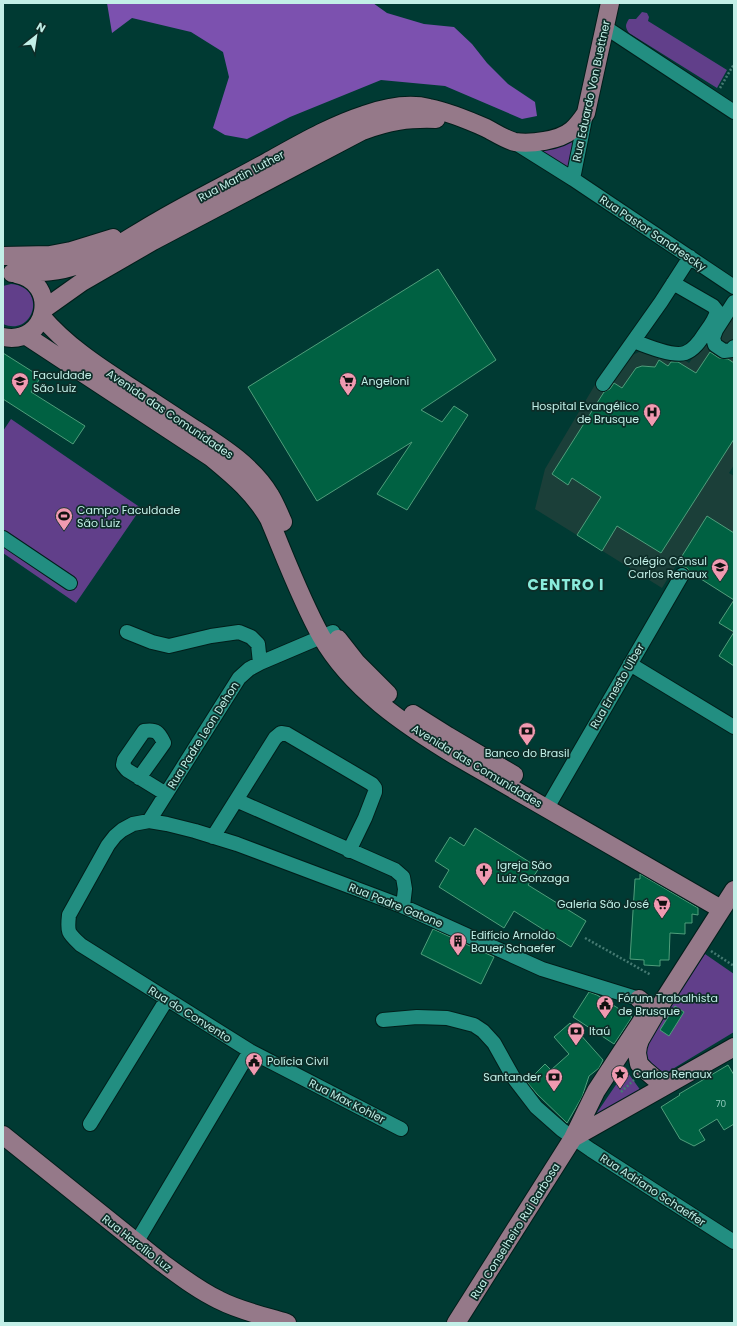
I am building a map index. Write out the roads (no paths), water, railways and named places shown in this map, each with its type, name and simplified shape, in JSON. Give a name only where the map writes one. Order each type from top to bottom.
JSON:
[{"type":"main road","name":"Rua Eduardo Von Buettner","points":[[586,113],[610,3]]},
{"type":"main road","name":"Rua Martin Luther","points":[[7,274],[54,271],[74,266],[104,253],[159,220],[323,132],[364,115],[398,107],[412,106],[428,108],[448,113],[475,123],[514,142],[534,142],[560,137],[571,131],[586,113]]},
{"type":"main road","name":"Rua Martin Luther","points":[[25,335],[38,325],[43,313],[82,282],[153,241],[362,131],[389,122],[416,119],[440,119],[475,123]]},
{"type":"main road","points":[[3,256],[50,255],[71,251],[120,236],[159,220]]},
{"type":"main road","points":[[7,274],[22,275],[32,280],[39,288],[43,298],[43,313]]},
{"type":"main road","name":"Avenida das Comunidades","points":[[43,313],[50,326],[82,355],[89,368]]},
{"type":"main road","points":[[3,337],[15,338],[25,335]]},
{"type":"main road","name":"Avenida das Comunidades","points":[[25,335],[89,368],[218,453],[244,465],[259,480],[270,494],[323,614],[327,634],[356,662],[382,697],[406,709],[423,728],[444,741],[700,890],[728,900]]},
{"type":"main road","points":[[670,1083],[659,1082],[639,1064],[637,1054],[640,1040],[698,945],[728,900]]},
{"type":"main road","points":[[639,999],[648,1000],[654,998],[680,961],[698,945]]},
{"type":"main road","name":"Rua Conselheiro Rui Barbosa","points":[[456,1323],[573,1138],[596,1091],[648,1013],[647,1006],[639,999]]},
{"type":"main road","points":[[573,1138],[734,1047]]},
{"type":"main road","name":"Rua Hercílio Luz","points":[[3,1135],[136,1243],[182,1278],[220,1301],[236,1308],[287,1323]]},
{"type":"street","points":[[605,27],[714,99],[732,106]]},
{"type":"street","name":"Rua Eduardo Von Buettner","points":[[573,178],[586,113]]},
{"type":"street","name":"Rua Martin Luther","points":[[514,142],[573,178]]},
{"type":"street","name":"Rua Pastor Sandrescky","points":[[573,178],[734,287]]},
{"type":"street","points":[[603,384],[634,341],[690,257]]},
{"type":"street","points":[[634,341],[653,349],[684,353],[694,348],[716,318],[717,311],[713,306],[673,283]]},
{"type":"street","points":[[734,302],[716,330],[713,338],[715,345],[724,351],[732,350],[734,347]]},
{"type":"street","points":[[3,538],[70,583]]},
{"type":"street","name":"Rua Ernesto Ulber","points":[[550,803],[682,575]]},
{"type":"street","points":[[127,632],[152,642],[169,646],[211,636],[239,632],[251,637],[258,644],[260,663]]},
{"type":"street","name":"Rua Padre Leon Dehon","points":[[149,821],[239,678],[249,669],[260,663],[327,634]]},
{"type":"street","points":[[630,664],[734,727]]},
{"type":"street","points":[[213,837],[275,738],[281,733],[287,734],[372,784],[375,788],[375,792],[365,818],[349,851]]},
{"type":"street","points":[[139,778],[166,794]]},
{"type":"street","points":[[236,800],[395,870],[403,876],[405,889],[403,906]]},
{"type":"street","name":"Rua Padre Gatone","points":[[149,821],[167,824],[213,837],[332,879],[403,906],[542,969],[639,999]]},
{"type":"street","name":"Rua do Convento","points":[[149,821],[134,824],[122,830],[108,845],[69,915],[68,928],[70,935],[81,945],[250,1051]]},
{"type":"street","points":[[90,1124],[167,999]]},
{"type":"street","name":"Rua Adriano Schaeffer","points":[[383,1020],[417,1017],[447,1018],[474,1025],[483,1031],[494,1043],[513,1077],[536,1107],[573,1138],[734,1242]]},
{"type":"street","points":[[136,1243],[250,1051]]},
{"type":"street","name":"Rua Max Kohler","points":[[250,1051],[401,1129]]},
{"type":"place","name":"Faculdade São Luiz","points":[[20,396]]},
{"type":"place","name":"Angeloni","points":[[348,396]]},
{"type":"place","name":"Hospital Evangélico de Brusque","points":[[652,427]]},
{"type":"place","name":"Campo Faculdade São Luiz","points":[[64,531]]},
{"type":"place","name":"Colégio Cônsul Carlos Renaux","points":[[720,582]]},
{"type":"place","name":"Banco do Brasil","points":[[527,746]]},
{"type":"place","name":"Igreja São Luiz Gonzaga","points":[[484,886]]},
{"type":"place","name":"Galeria São José","points":[[662,919]]},
{"type":"place","name":"Edifício Arnoldo Bauer Schaefer","points":[[458,956]]},
{"type":"place","name":"Fórum Trabalhista de Brusque","points":[[605,1019]]},
{"type":"place","name":"Itaú","points":[[576,1046]]},
{"type":"place","name":"Polícia Civil","points":[[254,1076]]},
{"type":"place","name":"Carlos Renaux","points":[[620,1089]]},
{"type":"place","name":"Santander","points":[[554,1092]]},
{"type":"district","name":"CENTRO I","points":[[566,584]]}]
